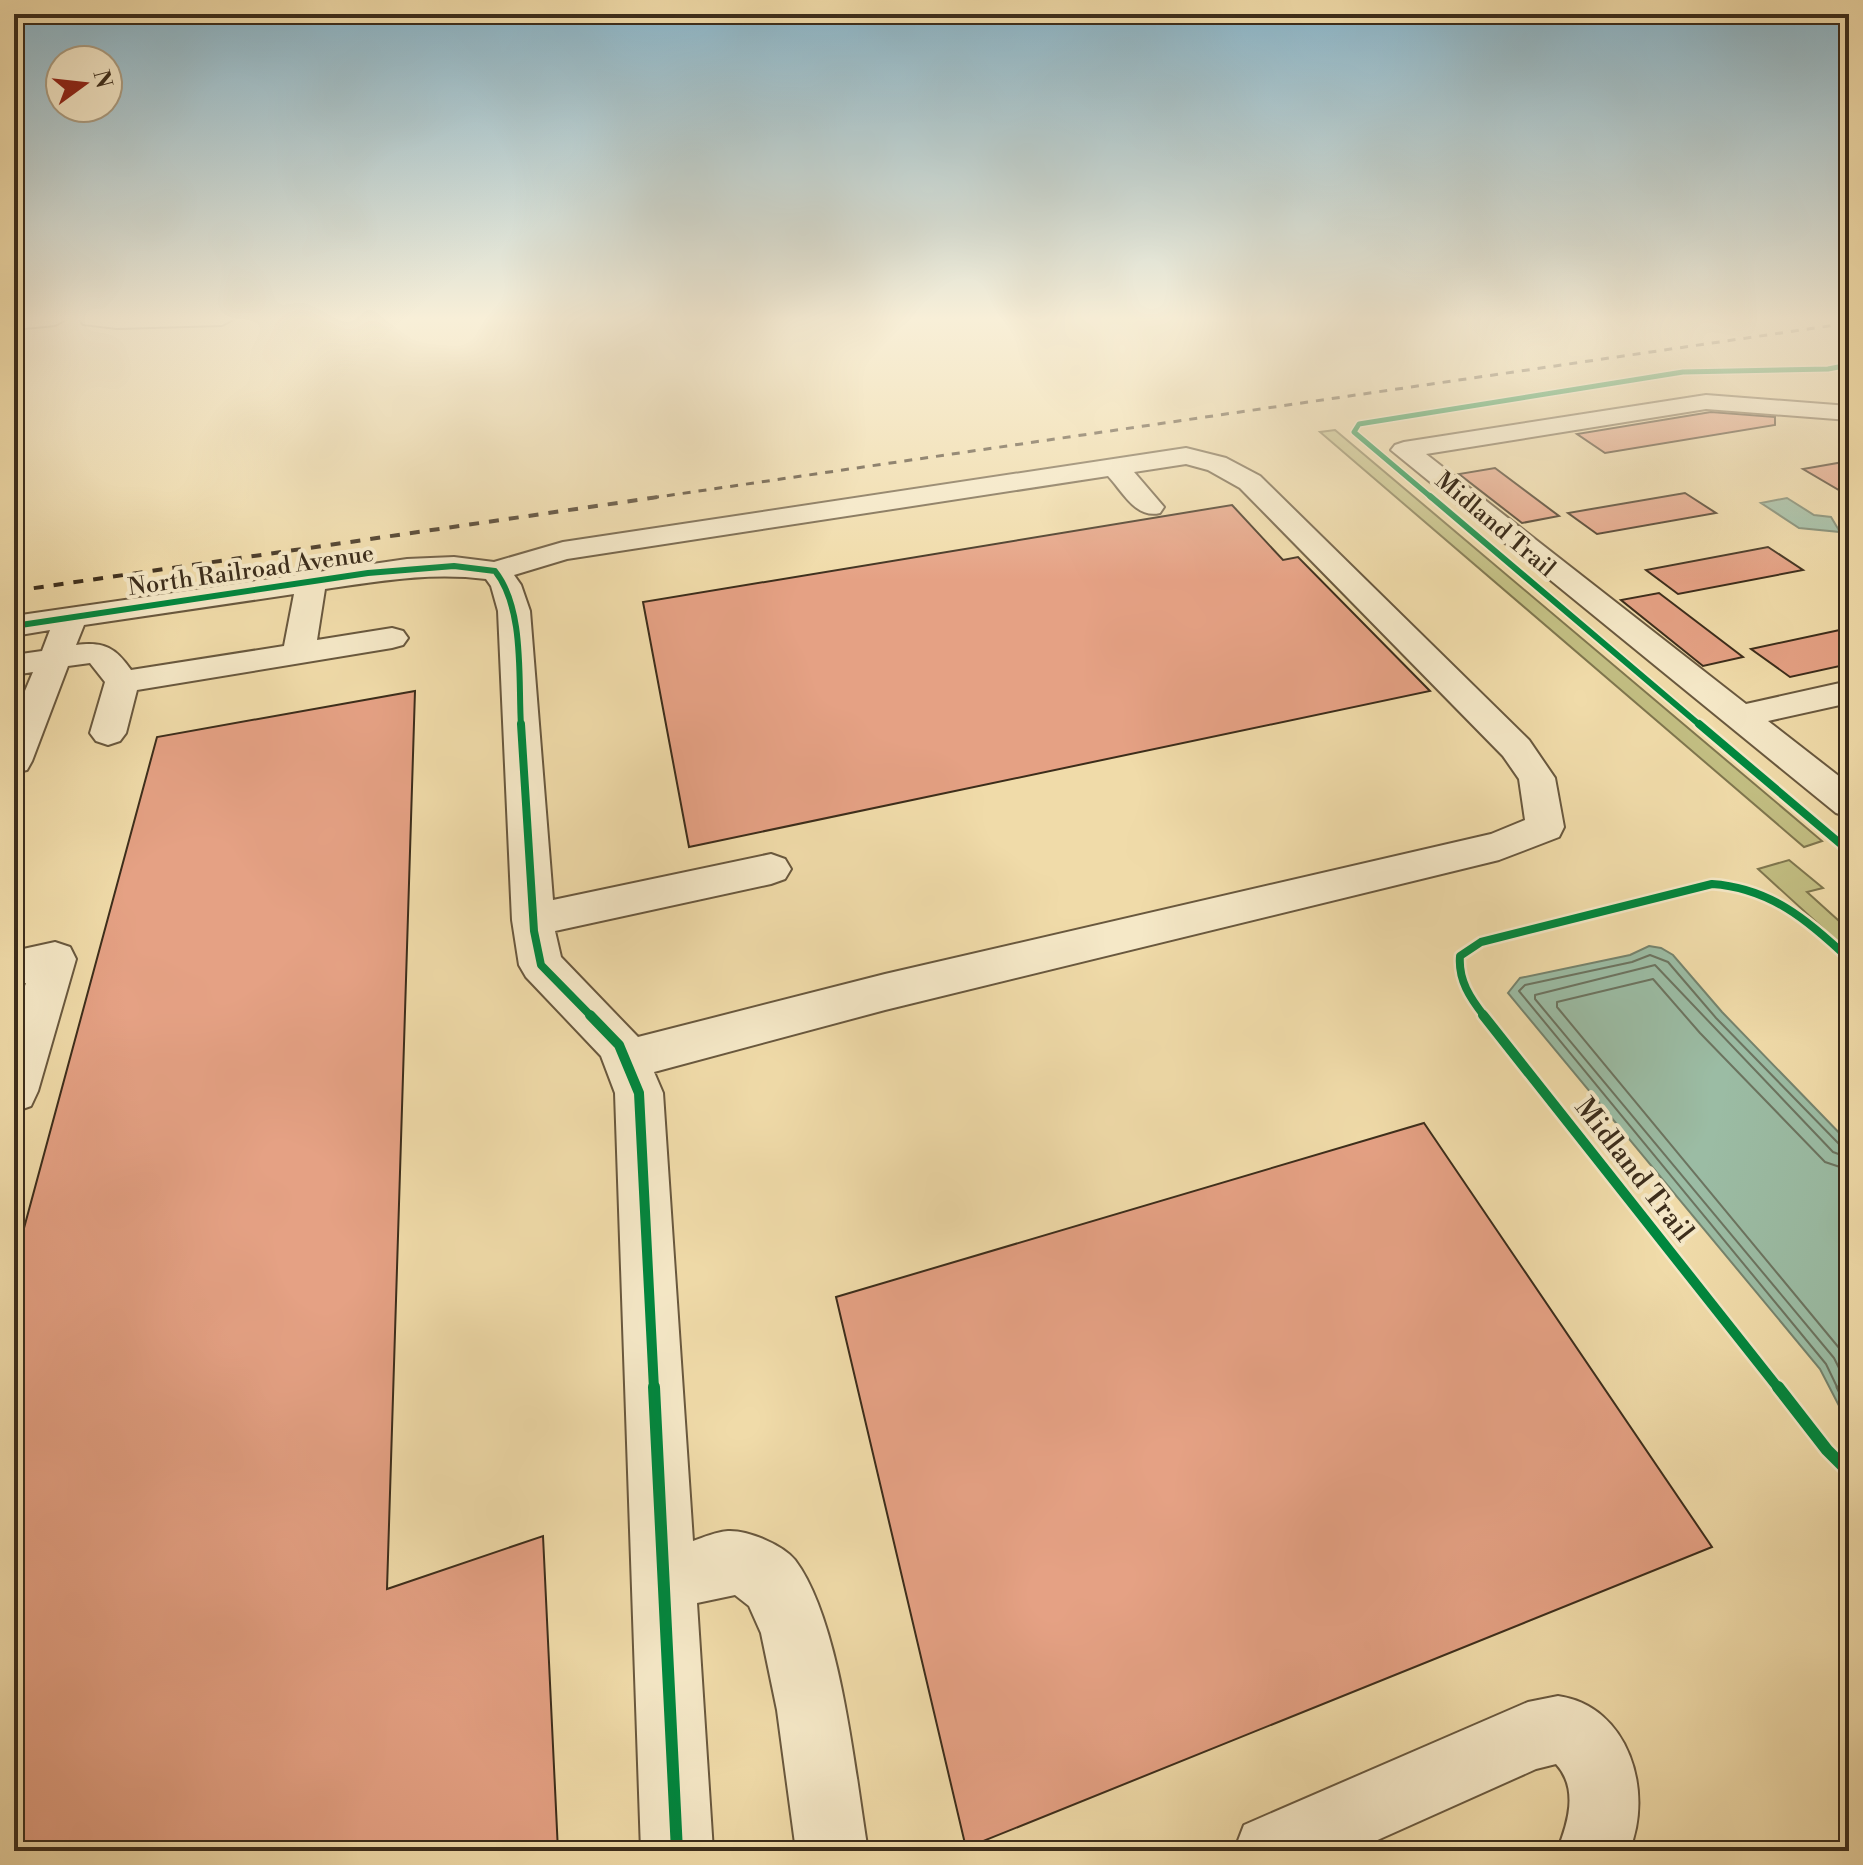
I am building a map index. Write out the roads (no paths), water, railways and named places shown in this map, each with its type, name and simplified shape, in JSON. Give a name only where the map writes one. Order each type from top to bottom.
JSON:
[{"type":"street","points":[[1681,406],[1404,450],[1849,804]]},
{"type":"street","points":[[1751,406],[1849,413]]},
{"type":"street","points":[[625,1060],[885,992],[1499,846],[1545,827],[1537,778],[1516,748],[1250,482],[1217,464],[1186,456],[577,549],[495,571],[506,585],[514,611],[533,920],[541,965],[619,1045],[625,1060],[639,1093],[677,1851]]},
{"type":"street","points":[[1115,467],[1150,507]]},
{"type":"street","name":"North Railroad Avenue","points":[[14,626],[407,568],[454,566],[495,571]]},
{"type":"street","points":[[299,653],[311,582]]},
{"type":"street","points":[[14,761],[71,618]]},
{"type":"street","points":[[14,665],[95,652],[115,671],[299,653],[392,638]]},
{"type":"street","points":[[108,733],[115,671]]},
{"type":"street","points":[[1740,716],[1849,692]]},
{"type":"street","points":[[533,920],[771,869]]},
{"type":"street","points":[[14,968],[55,959],[14,1091]]},
{"type":"street","points":[[664,1582],[733,1562],[753,1568],[772,1582],[786,1606],[799,1652],[832,1851]]},
{"type":"street","points":[[1270,1851],[1528,1737],[1561,1730],[1583,1741],[1603,1774],[1605,1803],[1601,1834],[1593,1851]]},
{"type":"water","points":[[1787,498],[1814,515],[1831,517],[1840,532],[1799,528],[1761,503]]},
{"type":"water","points":[[1649,946],[1673,955],[1722,1012],[1849,1143],[1849,1425],[1820,1369],[1508,993],[1520,978],[1630,955]]},
{"type":"railway","points":[[651,498],[1281,406]]},
{"type":"railway","points":[[14,591],[665,496]]}]
